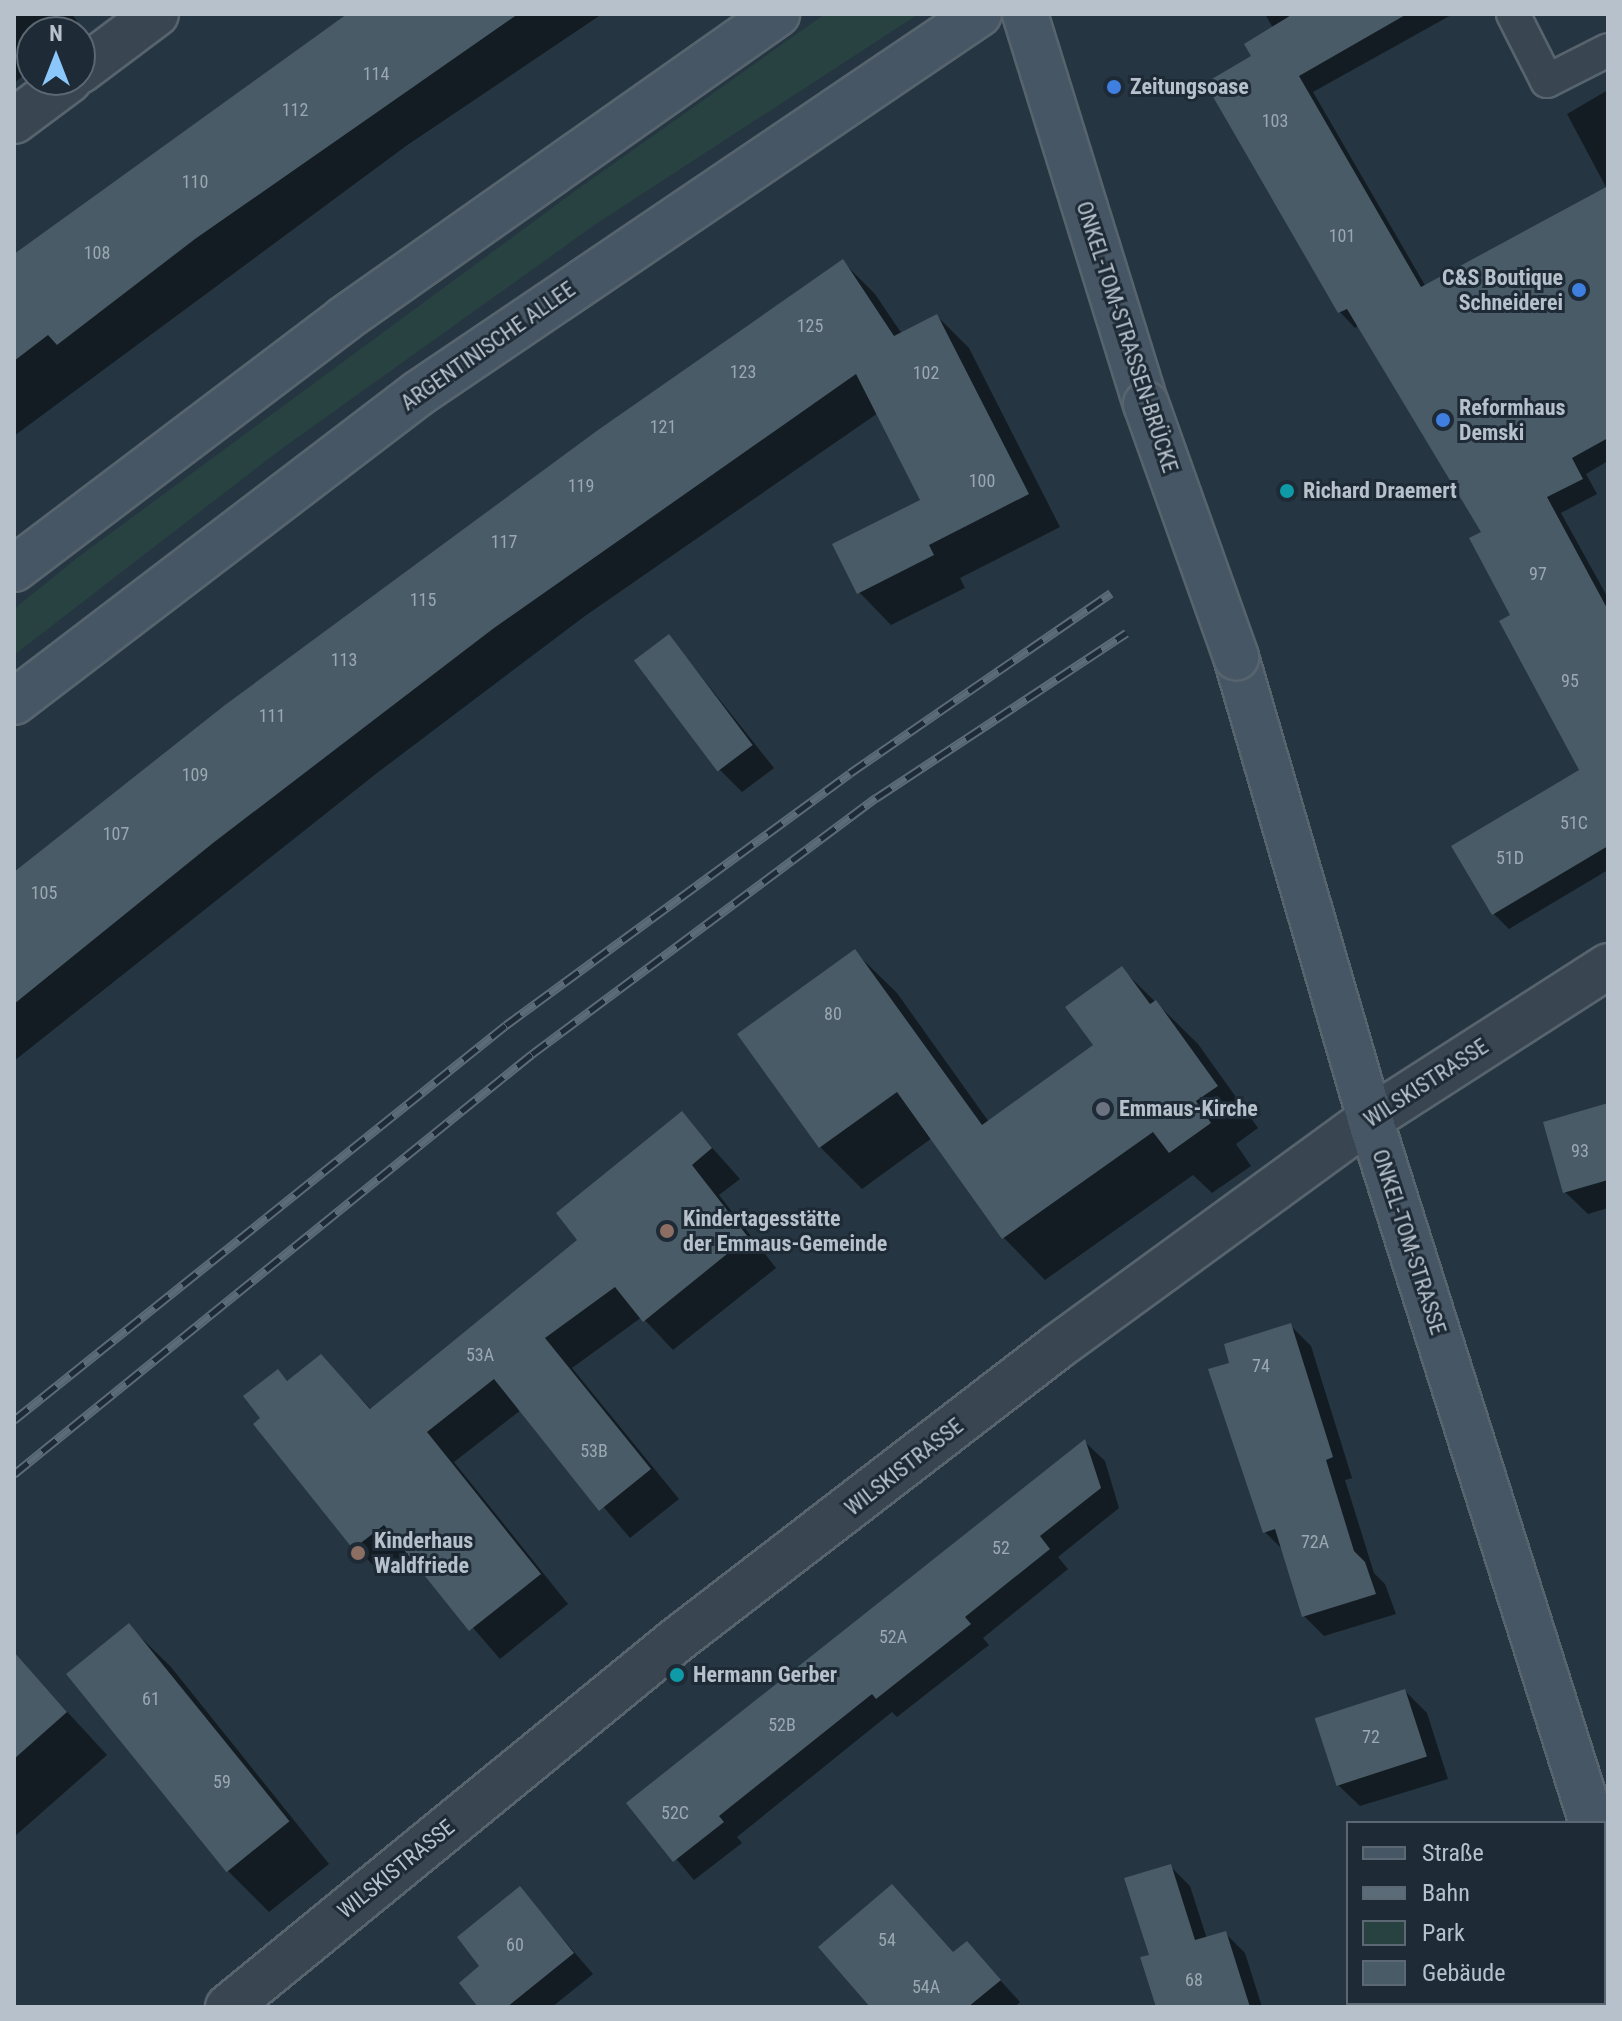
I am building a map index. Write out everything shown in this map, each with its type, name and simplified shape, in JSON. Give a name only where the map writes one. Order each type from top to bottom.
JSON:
[{"type":"main road","points":[[14,569],[344,319],[777,14]]},
{"type":"main road","name":"ARGENTINISCHE ALLEE","points":[[14,702],[419,393],[979,14]]},
{"type":"main road","name":"ONKEL-TOM-STRASSEN-BRÜCKE","points":[[1025,14],[1146,404],[1236,657]]},
{"type":"main road","name":"ONKEL-TOM-STRASSE","points":[[1236,657],[1370,1119],[1591,1821]]},
{"type":"street","points":[[96,59],[156,14]]},
{"type":"street","points":[[14,121],[48,96]]},
{"type":"street","name":"WILSKISTRASSE","points":[[228,2007],[678,1639],[1057,1347],[1370,1119],[1608,966]]},
{"type":"lane","points":[[1513,14],[1547,81],[1608,50]]},
{"type":"green space","points":[[825,14],[917,15],[596,224],[280,450],[14,655],[14,609],[77,558],[575,191]]},
{"type":"building","points":[[347,14],[518,14],[195,239],[57,345],[48,335],[14,361],[14,254]]},
{"type":"building","points":[[1293,14],[1407,14],[1299,76],[1421,287],[1608,186],[1608,438],[1572,458],[1583,479],[1547,497],[1608,610],[1608,846],[1492,915],[1451,846],[1579,770],[1499,621],[1510,615],[1469,538],[1481,532],[1347,309],[1338,313],[1205,83],[1251,56],[1244,44]]},
{"type":"building","points":[[843,259],[894,336],[937,314],[1029,494],[929,545],[934,555],[857,594],[832,544],[920,500],[856,374],[494,628],[213,843],[14,1004],[14,872],[225,705],[598,430]]},
{"type":"building","points":[[669,634],[753,745],[718,771],[634,660]]},
{"type":"building","name":"Emmaus-Kirche","points":[[855,949],[982,1125],[1093,1045],[1065,1007],[1122,966],[1150,1004],[1156,1000],[1218,1086],[1196,1101],[1211,1123],[1169,1153],[1153,1132],[1002,1239],[897,1092],[819,1148],[737,1034]]},
{"type":"building","points":[[1608,1103],[1608,1180],[1563,1193],[1543,1122]]},
{"type":"building","points":[[682,1111],[712,1148],[692,1165],[748,1237],[643,1322],[615,1287],[545,1338],[651,1469],[599,1511],[494,1379],[427,1432],[541,1574],[469,1631],[384,1525],[353,1549],[253,1424],[260,1418],[243,1396],[278,1369],[287,1381],[321,1354],[370,1409],[577,1240],[556,1213]]},
{"type":"building","points":[[1291,1323],[1333,1457],[1326,1460],[1354,1551],[1365,1562],[1376,1594],[1302,1617],[1275,1529],[1263,1533],[1208,1369],[1229,1363],[1224,1344]]},
{"type":"building","points":[[1085,1439],[1101,1488],[1040,1536],[1050,1549],[965,1617],[971,1624],[876,1699],[872,1694],[719,1816],[724,1822],[673,1862],[626,1803]]},
{"type":"building","points":[[129,1623],[289,1821],[227,1872],[66,1674]]},
{"type":"building","points":[[14,1652],[67,1712],[14,1759]]},
{"type":"building","points":[[1405,1689],[1427,1757],[1337,1786],[1315,1718]]},
{"type":"building","points":[[1171,1864],[1195,1940],[1226,1931],[1250,2007],[1156,2007],[1140,1957],[1149,1955],[1124,1878]]},
{"type":"building","points":[[892,1884],[953,1952],[967,1941],[1001,1980],[968,2007],[870,2007],[818,1947]]},
{"type":"building","points":[[520,1886],[574,1953],[507,2007],[478,2007],[459,1983],[479,1966],[457,1937]]},
{"type":"railway","points":[[14,1420],[506,1025],[850,773],[1111,593]]},
{"type":"railway","points":[[14,1474],[532,1054],[876,798],[1126,633]]},
{"type":"place","name":"Zeitungsoase","points":[[1114,87]]},
{"type":"place","name":"C&S Boutique Schneiderei","points":[[1579,290]]},
{"type":"place","name":"Reformhaus Demski","points":[[1443,420]]},
{"type":"place","name":"Richard Draemert","points":[[1287,491]]},
{"type":"place","name":"Emmaus-Kirche","points":[[1103,1109]]},
{"type":"place","name":"Kindertagesstätte der Emmaus-Gemeinde","points":[[667,1231]]},
{"type":"place","name":"Kinderhaus Waldfriede","points":[[358,1553]]},
{"type":"place","name":"Hermann Gerber","points":[[677,1675]]}]
